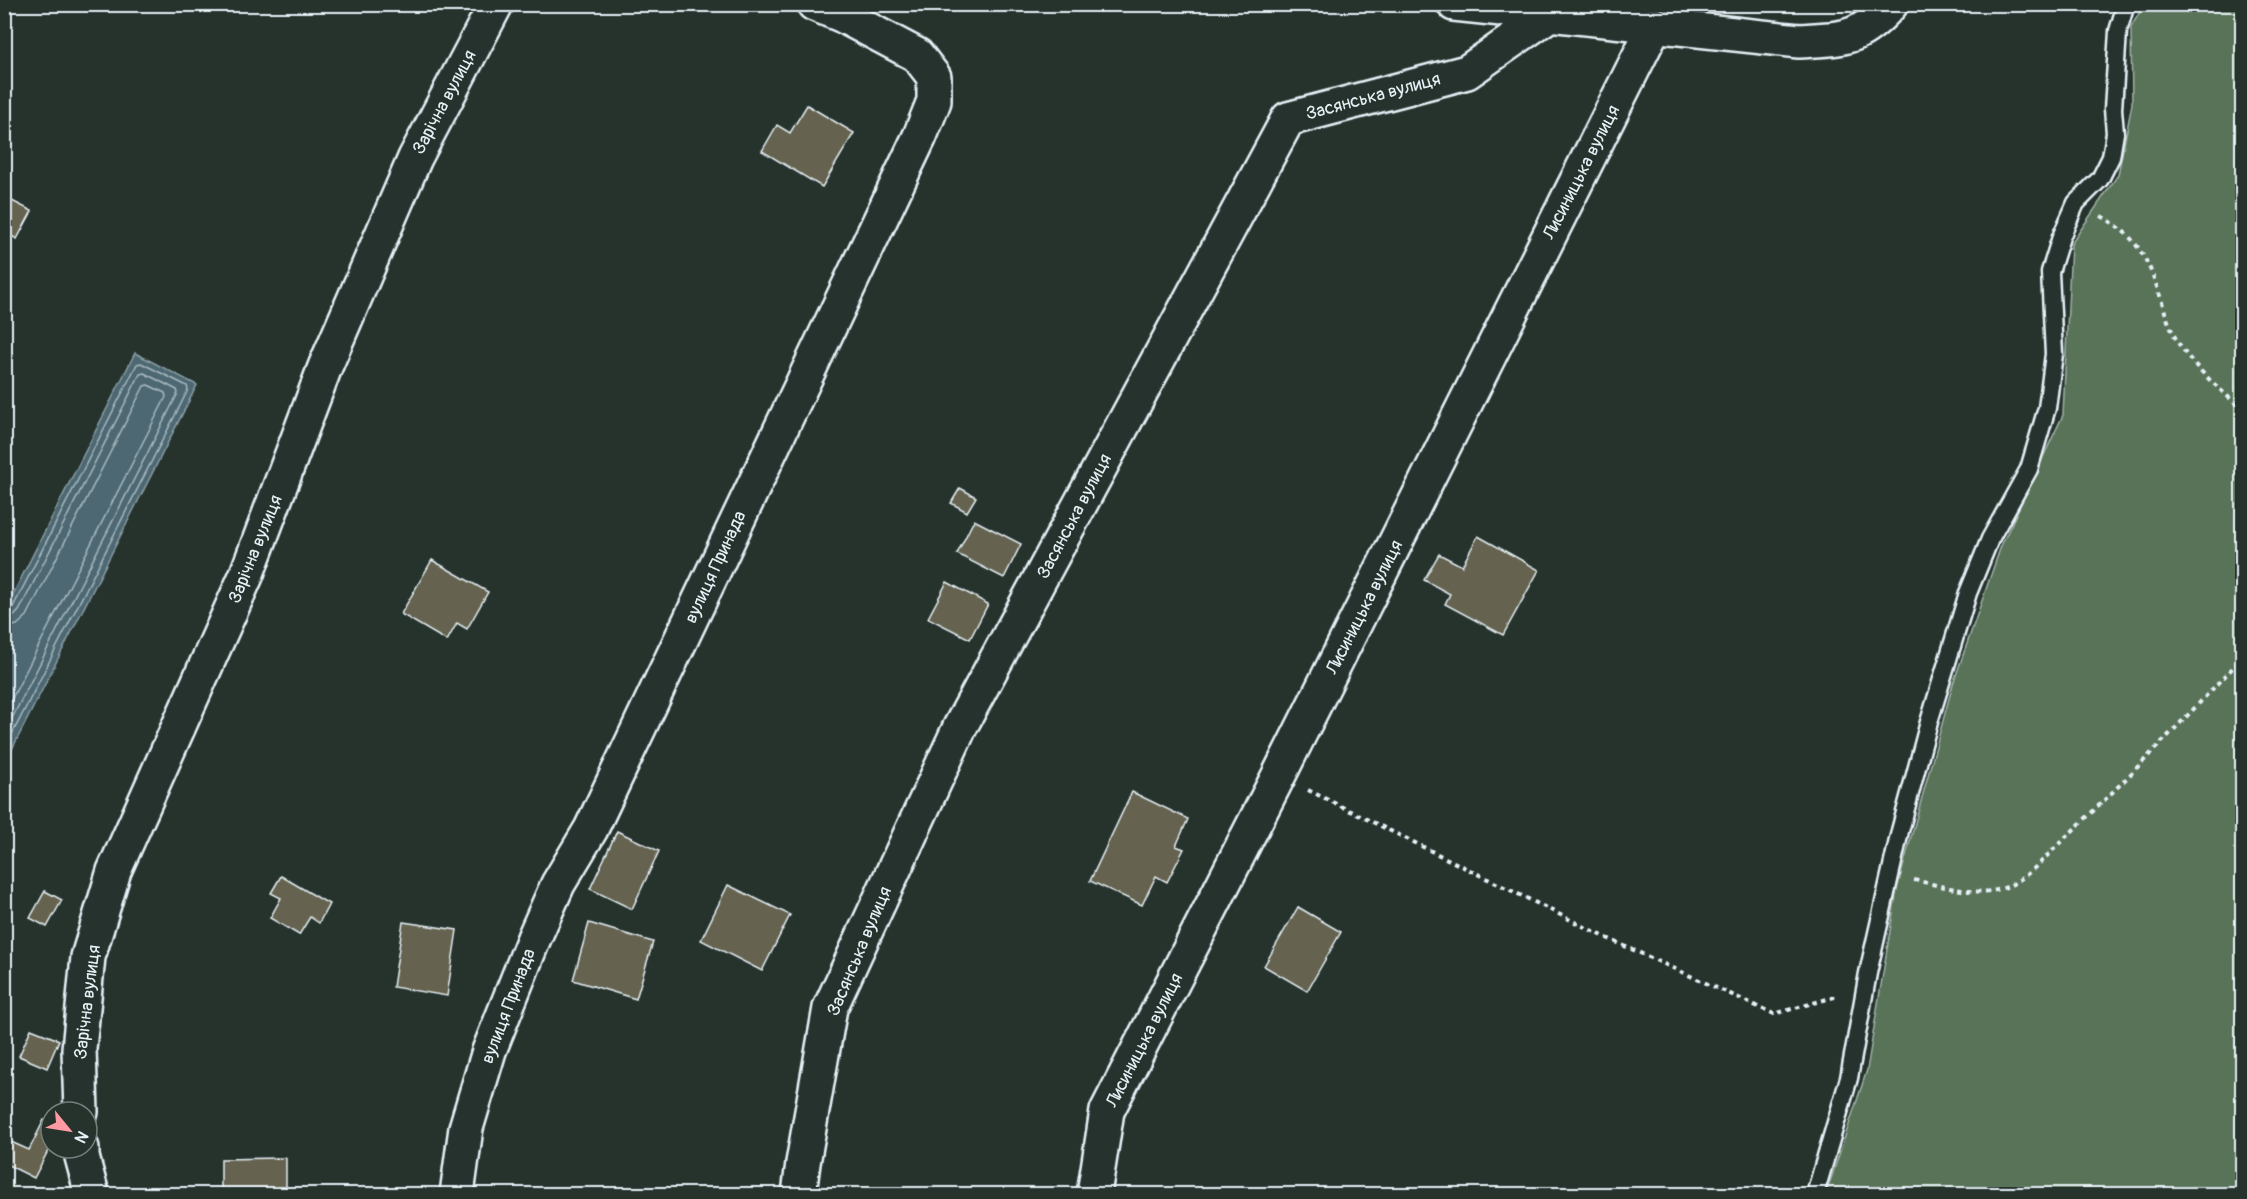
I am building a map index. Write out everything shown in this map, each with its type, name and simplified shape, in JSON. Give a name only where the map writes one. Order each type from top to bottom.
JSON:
[{"type":"street","name":"Зарічна вулиця","points":[[81,1100],[79,1049],[88,957],[114,871],[246,576],[325,367],[415,158],[496,4]]},
{"type":"street","name":"вулиця Принада","points":[[457,1194],[466,1128],[486,1062],[534,938],[558,884],[591,830],[915,147],[934,101],[934,77],[917,55],[841,15],[814,4]]},
{"type":"street","points":[[1454,4],[1799,41],[1847,38],[1873,24],[1891,4]]},
{"type":"street","name":"Засянська вулиця","points":[[800,1194],[803,1163],[830,1008],[960,727],[1288,118],[1467,72],[1550,14]]},
{"type":"street","name":"Лисиницька вулиця","points":[[1094,1194],[1107,1111],[1279,775],[1655,26]]},
{"type":"street","points":[[83,1160],[92,1194]]},
{"type":"lane","points":[[1815,1194],[1849,1078],[1865,988],[1890,875],[1929,722],[1968,592],[1990,539],[2029,469],[2047,408],[2054,354],[2050,272],[2061,237],[2076,202],[2100,179],[2111,157],[2115,133],[2113,108],[2118,31],[2126,4]]},
{"type":"path","points":[[2076,202],[2119,225],[2139,246],[2150,269],[2168,322],[2180,346],[2242,410]]},
{"type":"path","points":[[1890,875],[1961,890],[1988,891],[2010,885],[2034,867],[2118,788],[2242,658]]},
{"type":"path","points":[[1279,775],[1607,938],[1774,1014],[1865,988]]},
{"type":"green space","points":[[2144,5],[2242,5],[2242,1194],[1826,1194],[1867,1070],[1897,889],[1953,684],[2001,546],[2063,415],[2071,244],[2118,175],[2132,104],[2131,27]]},
{"type":"water","points":[[135,353],[197,385],[5,763],[5,610]]},
{"type":"building","points":[[807,105],[854,133],[822,187],[762,151],[777,125],[790,133]]},
{"type":"building","points":[[4,197],[32,211],[17,239],[4,232]]},
{"type":"building","points":[[960,488],[976,497],[967,512],[951,503]]},
{"type":"building","points":[[974,520],[1021,544],[1004,578],[957,554]]},
{"type":"building","points":[[1478,536],[1539,570],[1503,635],[1445,604],[1450,594],[1424,580],[1439,554],[1462,566]]},
{"type":"building","points":[[432,560],[488,592],[467,629],[457,623],[447,641],[401,614]]},
{"type":"building","points":[[947,582],[988,604],[970,639],[928,618]]},
{"type":"building","points":[[1132,792],[1188,819],[1176,846],[1184,849],[1167,882],[1156,876],[1142,905],[1090,881]]},
{"type":"building","points":[[617,831],[659,851],[632,909],[590,889]]},
{"type":"building","points":[[281,876],[329,904],[319,923],[310,917],[299,935],[270,918],[281,898],[271,893]]},
{"type":"building","points":[[728,885],[790,915],[762,971],[701,940]]},
{"type":"building","points":[[45,891],[62,900],[47,927],[30,918]]},
{"type":"building","points":[[1298,907],[1341,932],[1307,991],[1264,966]]},
{"type":"building","points":[[403,922],[457,930],[447,996],[393,987]]},
{"type":"building","points":[[589,923],[653,942],[636,999],[573,980]]},
{"type":"building","points":[[31,1029],[59,1040],[47,1068],[19,1056]]},
{"type":"building","points":[[39,1130],[39,1160],[43,1160],[34,1178],[4,1163],[4,1150],[9,1141],[29,1150]]},
{"type":"building","points":[[286,1158],[286,1194],[221,1194],[221,1159]]}]
